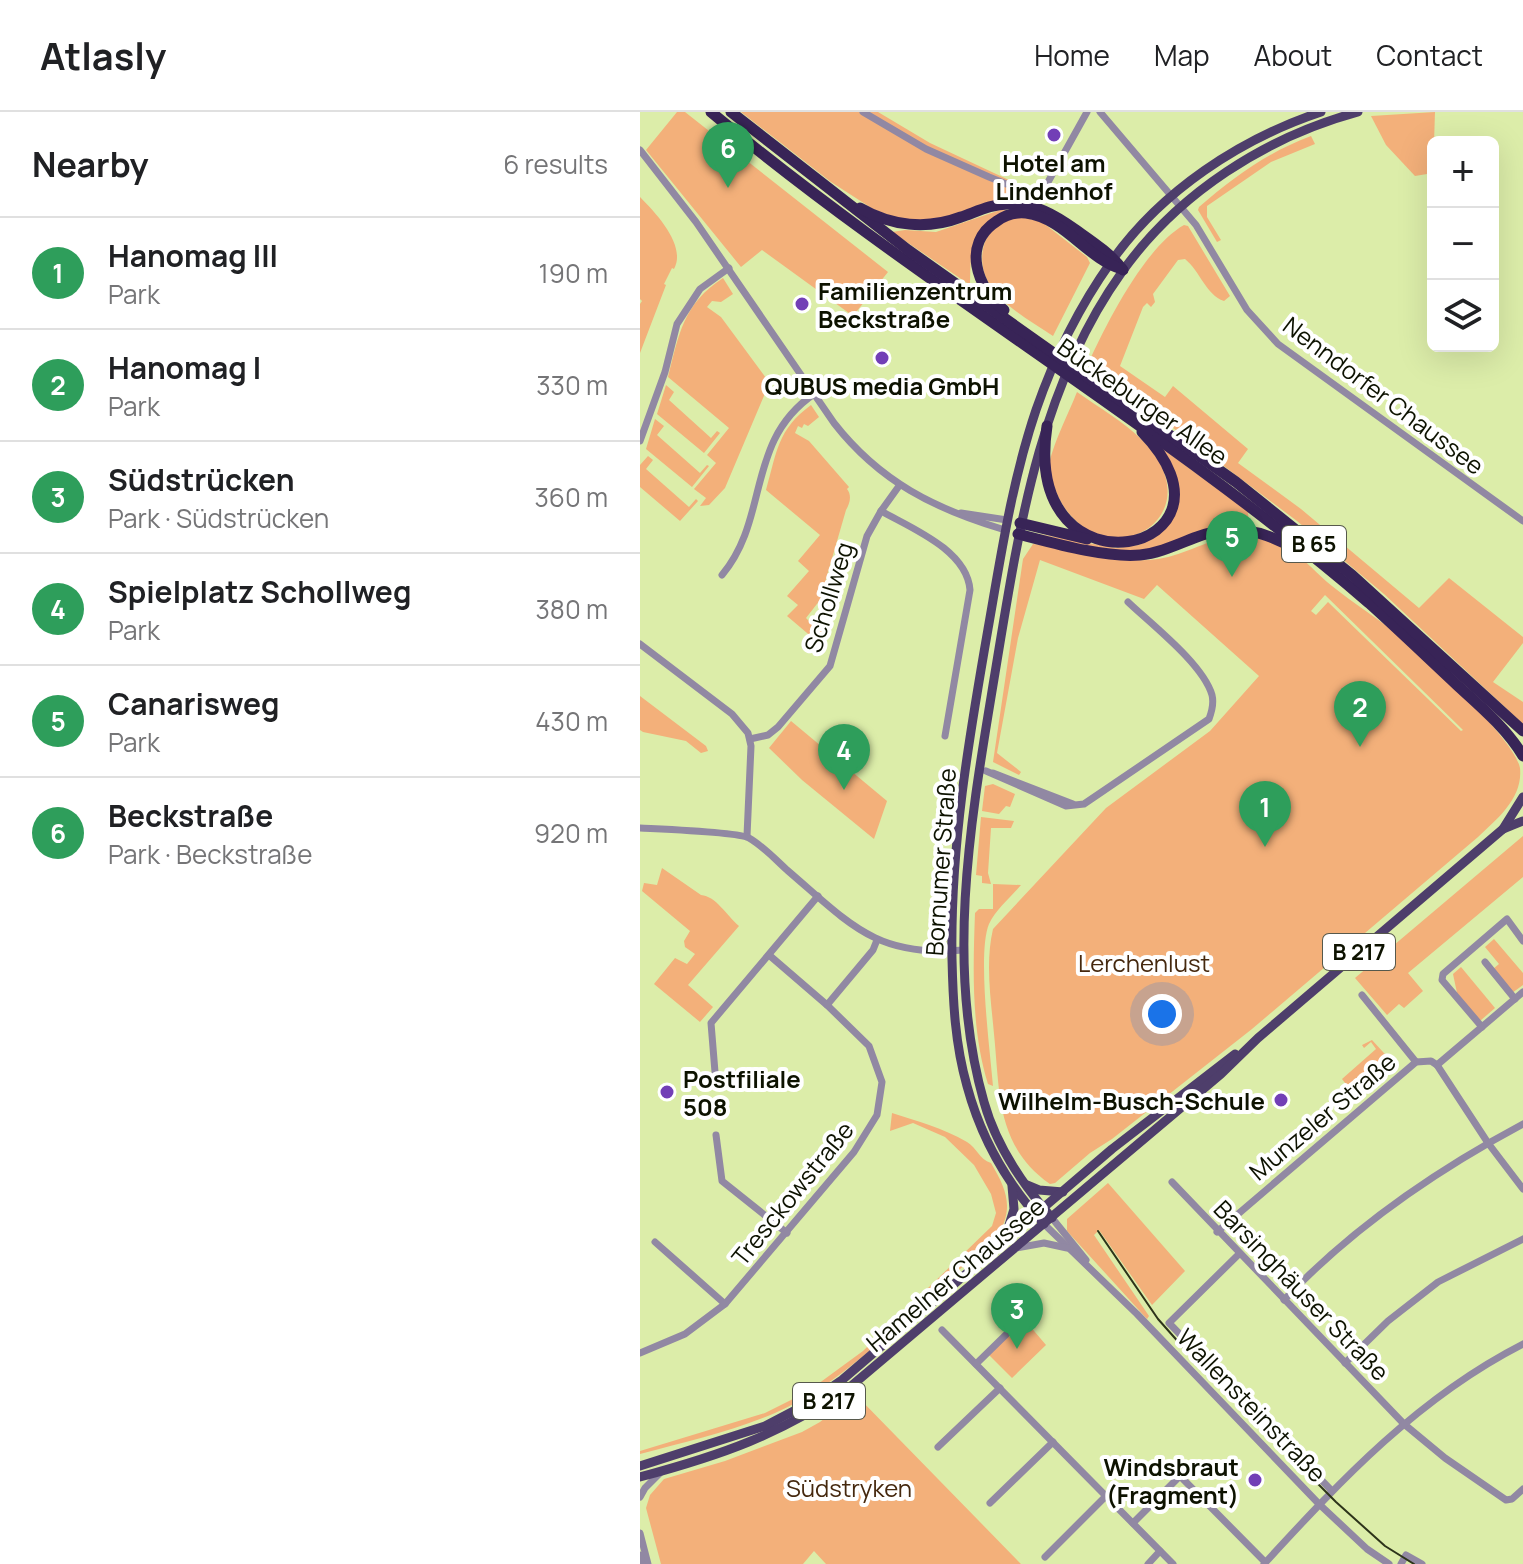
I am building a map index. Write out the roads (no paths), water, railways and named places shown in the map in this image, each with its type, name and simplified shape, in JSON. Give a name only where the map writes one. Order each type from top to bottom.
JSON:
[{"type":"highway","name":"Bückeburger Allee","points":[[711,112],[867,234],[1212,465],[1300,532],[1352,575],[1523,731]]},
{"type":"highway","name":"Bückeburger Allee","points":[[731,112],[830,192],[1041,350]]},
{"type":"highway","points":[[830,192],[885,219],[916,225],[944,222],[999,204],[1024,205],[1056,215],[1123,270]]},
{"type":"highway","points":[[1041,350],[980,281],[975,257],[984,232],[1008,215],[1033,215],[1055,224],[1111,261]]},
{"type":"highway","name":"Bückeburger Allee","points":[[1090,384],[1221,483],[1389,621],[1493,719],[1523,756]]},
{"type":"highway","points":[[1019,529],[1112,544],[1136,542],[1156,531],[1169,514],[1174,485],[1167,464],[1138,429],[1090,384]]},
{"type":"highway","points":[[1047,426],[1044,470],[1055,503],[1080,531],[1112,544]]},
{"type":"highway","points":[[1019,529],[1129,555],[1160,551],[1212,532],[1235,529],[1260,532],[1297,550],[1360,605],[1389,621]]},
{"type":"main road","name":"Bornumer Straße","points":[[1039,1212],[993,1127],[984,1102],[958,951],[953,880],[965,768],[1006,525],[1042,394],[1073,324],[1111,261],[1172,196],[1256,138],[1321,112]]},
{"type":"main road","name":"Bornumer Straße","points":[[1048,1221],[1011,1183],[983,1132],[966,1085],[956,1029],[958,951],[970,848],[1019,529],[1047,426],[1086,330],[1123,270],[1146,241],[1181,207],[1262,149],[1314,126],[1358,112]]},
{"type":"main road","points":[[1006,525],[1019,529]]},
{"type":"main road","name":"Hamelner Chaussee","points":[[640,1477],[756,1441],[812,1412],[879,1364],[1221,1074],[1258,1038],[1503,829],[1523,797]]},
{"type":"main road","name":"Hamelner Chaussee","points":[[1503,829],[1523,821]]},
{"type":"main road","name":"Hamelner Chaussee","points":[[640,1466],[765,1426],[807,1404],[874,1355],[1169,1102],[1258,1038]]},
{"type":"main road","points":[[1003,1242],[1014,1209],[1011,1183]]},
{"type":"main road","points":[[1023,1183],[1039,1190],[1063,1192]]},
{"type":"street","points":[[863,112],[926,149],[989,177],[1021,190],[1043,191],[1087,112]]},
{"type":"street","name":"Nenndorfer Chaussee","points":[[1100,112],[1181,207],[1207,242],[1247,310],[1281,347],[1523,521]]},
{"type":"street","points":[[641,153],[668,184],[729,268],[814,394],[854,447],[899,486],[953,512],[1006,525]]},
{"type":"street","points":[[640,441],[665,372],[677,324],[700,289],[729,268]]},
{"type":"street","points":[[722,575],[742,545],[778,430],[790,413],[814,394]]},
{"type":"street","name":"Schollweg","points":[[750,739],[768,735],[778,727],[830,666],[867,536],[899,486]]},
{"type":"street","points":[[881,511],[943,549],[964,568],[970,580],[945,736]]},
{"type":"street","points":[[965,768],[1004,775],[1073,804],[1084,804],[1202,726],[1213,709],[1212,696],[1191,661],[1128,602]]},
{"type":"street","points":[[640,644],[743,725],[750,739],[747,836]]},
{"type":"street","points":[[640,828],[747,836],[861,931],[877,940],[913,951],[958,951]]},
{"type":"street","points":[[715,1072],[711,1023],[818,896]]},
{"type":"street","points":[[1482,1027],[1442,980],[1443,974],[1507,919],[1523,941]]},
{"type":"street","points":[[827,1005],[873,950],[877,940]]},
{"type":"street","name":"Tresckowstraße","points":[[640,1353],[685,1334],[725,1304],[864,1139],[877,1115],[881,1100],[879,1068],[869,1046],[769,955]]},
{"type":"street","points":[[1485,962],[1515,999]]},
{"type":"street","points":[[1523,992],[1437,1065],[1488,1143],[1523,1189]]},
{"type":"street","name":"Munzeler Straße","points":[[1362,995],[1416,1062]]},
{"type":"street","name":"Munzeler Straße","points":[[1217,1232],[1416,1062],[1431,1061],[1437,1065]]},
{"type":"street","points":[[1284,1300],[1381,1213],[1421,1184],[1523,1124]]},
{"type":"street","points":[[716,1135],[722,1181],[787,1233]]},
{"type":"street","name":"Barsinghäuser Straße","points":[[1172,1182],[1404,1424],[1445,1458],[1506,1500],[1512,1499],[1523,1489]]},
{"type":"street","name":"Wallensteinstraße","points":[[1048,1221],[1069,1249],[1091,1268]]},
{"type":"street","name":"Wallensteinstraße","points":[[1048,1221],[1319,1504],[1367,1549],[1389,1564]]},
{"type":"street","points":[[1345,1363],[1388,1321],[1438,1282],[1523,1239]]},
{"type":"street","points":[[655,1242],[725,1304]]},
{"type":"street","points":[[1016,1248],[1044,1243],[1069,1249]]},
{"type":"street","points":[[1239,1254],[1169,1323],[1332,1491]]},
{"type":"street","points":[[976,1364],[1022,1319]]},
{"type":"street","points":[[942,1330],[1173,1564]]},
{"type":"street","points":[[1133,1523],[1180,1476],[1264,1563],[1332,1491],[1404,1424],[1486,1363],[1523,1344]]},
{"type":"street","points":[[938,1447],[1000,1388]]},
{"type":"street","points":[[990,1503],[1053,1442]]},
{"type":"street","points":[[640,1497],[661,1471]]},
{"type":"street","points":[[1045,1557],[1106,1496]]},
{"type":"street","points":[[640,1533],[645,1564]]},
{"type":"street","points":[[1148,1564],[1160,1551]]},
{"type":"street","points":[[640,1555],[645,1564]]},
{"type":"street","points":[[1401,1564],[1406,1555],[1422,1564]]},
{"type":"tram line","points":[[1098,1231],[1158,1319],[1189,1354],[1336,1502],[1385,1546],[1414,1564]]},
{"type":"place","name":"Hotel am Lindenhof","points":[[1054,135]]},
{"type":"place","name":"Beckstraße","points":[[728,188]]},
{"type":"place","name":"Familienzentrum Beckstraße","points":[[802,304]]},
{"type":"place","name":"QUBUS media GmbH","points":[[882,358]]},
{"type":"place","name":"Canarisweg","points":[[1232,577]]},
{"type":"place","name":"Hanomag I","points":[[1360,747]]},
{"type":"place","name":"Spielplatz Schollweg","points":[[844,790]]},
{"type":"place","name":"Hanomag III","points":[[1265,847]]},
{"type":"place","name":"Postfiliale 508","points":[[667,1092]]},
{"type":"place","name":"Wilhelm-Busch-Schule","points":[[1281,1100]]},
{"type":"place","name":"Südstrücken","points":[[1017,1349]]},
{"type":"place","name":"Windsbraut (Fragment)","points":[[1255,1480]]},
{"type":"park label","name":"Lerchenlust","points":[[1144,962]]},
{"type":"park label","name":"Südstryken","points":[[849,1487]]}]
